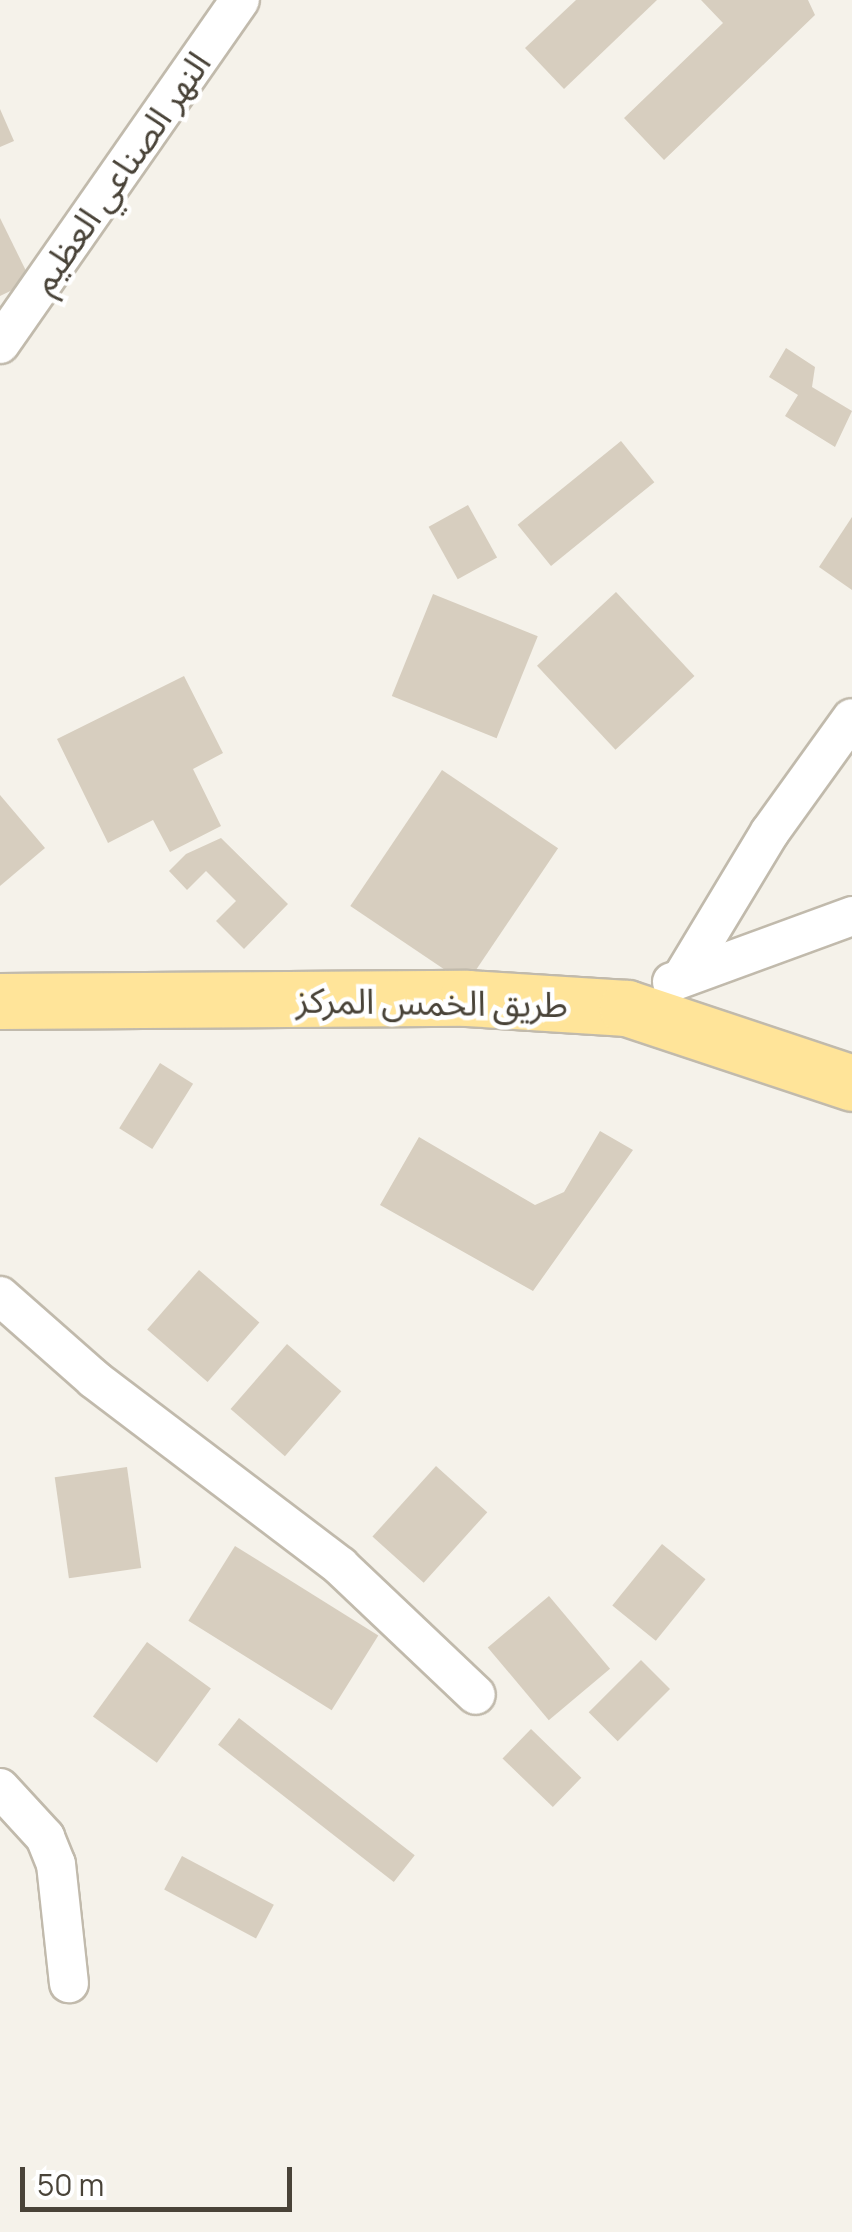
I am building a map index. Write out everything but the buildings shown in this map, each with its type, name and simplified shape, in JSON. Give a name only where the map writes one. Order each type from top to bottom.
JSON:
[{"type":"main road","name":"طريق الخمس المركز","points":[[0,1001],[467,998],[627,1008],[852,1082]]},
{"type":"street","name":"النهر الصناعي العظيم","points":[[0,344],[237,2]]},
{"type":"street","points":[[682,976],[770,832],[852,718]]},
{"type":"street","points":[[627,1008],[682,976],[852,916]]},
{"type":"street","points":[[0,1296],[94,1379],[340,1566],[476,1695]]},
{"type":"street","points":[[0,1788],[45,1837],[56,1864],[69,1982]]}]
